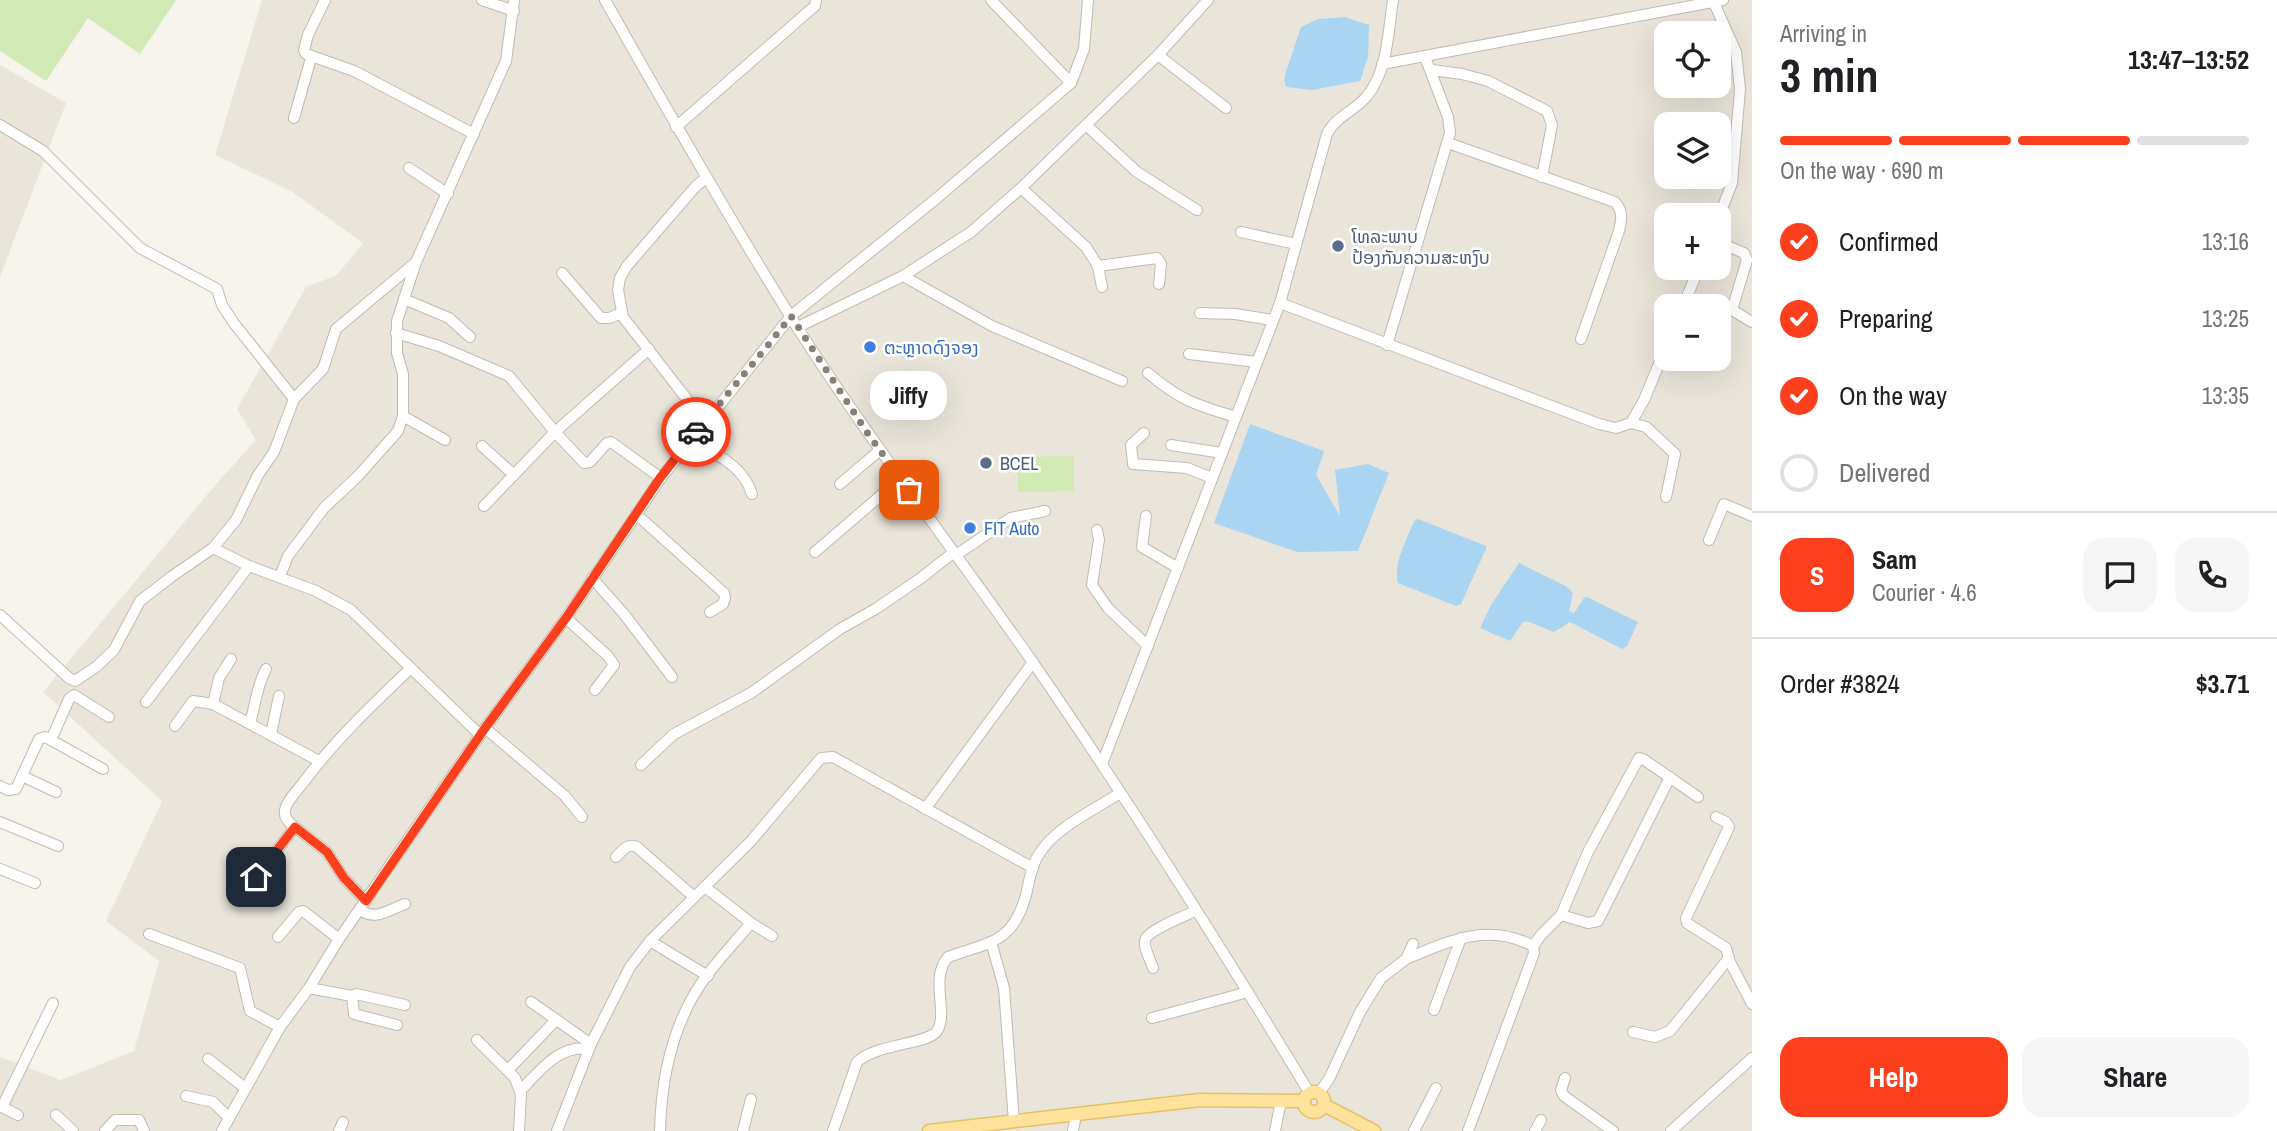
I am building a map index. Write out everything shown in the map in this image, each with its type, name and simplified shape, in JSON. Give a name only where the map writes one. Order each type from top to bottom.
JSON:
[{"type":"main road","points":[[929,1131],[1200,1100],[1280,1101],[1314,1098],[1374,1131]]},
{"type":"street","points":[[325,0],[308,35],[304,50],[311,58],[354,71],[474,134]]},
{"type":"street","points":[[280,576],[288,556],[324,508],[382,451],[398,431],[403,415],[403,374],[397,353],[397,321],[416,262],[509,53],[514,6],[482,0]]},
{"type":"street","points":[[606,0],[676,127],[798,327],[880,450],[1102,764],[1314,1098],[1329,1079],[1360,1012],[1381,978],[1391,968],[1406,958],[1461,938],[1483,934],[1507,935],[1533,947]]},
{"type":"street","points":[[676,127],[815,6],[816,0]]},
{"type":"street","points":[[991,0],[1071,83]]},
{"type":"street","points":[[222,1131],[280,1027],[309,988],[339,939],[566,618],[660,478],[791,316],[937,198],[1071,83],[1084,49],[1088,0]]},
{"type":"street","points":[[798,327],[903,276],[971,232],[1021,188],[1158,55],[1208,0]]},
{"type":"street","points":[[1102,764],[1280,303],[1327,134],[1338,119],[1365,98],[1373,87],[1382,64],[1393,0]]},
{"type":"street","points":[[1382,64],[1718,1],[1736,52],[1740,89],[1732,183],[1724,203]]},
{"type":"street","points":[[1158,55],[1226,108]]},
{"type":"street","points":[[1387,345],[1448,143],[1448,117],[1425,57]]},
{"type":"street","points":[[293,118],[311,58]]},
{"type":"street","points":[[1432,70],[1489,81],[1547,111],[1552,125],[1542,177]]},
{"type":"street","points":[[0,125],[43,151],[139,248],[216,289],[233,322],[294,399]]},
{"type":"street","points":[[1086,125],[1138,172],[1197,210]]},
{"type":"street","points":[[1448,143],[1615,202],[1620,208],[1622,219],[1619,231],[1581,339]]},
{"type":"street","points":[[409,168],[448,194]]},
{"type":"street","points":[[704,421],[622,313],[618,290],[620,278],[627,266],[706,178]]},
{"type":"street","points":[[1021,188],[1086,247],[1098,266],[1102,286]]},
{"type":"street","points":[[1241,232],[1296,244]]},
{"type":"street","points":[[1731,248],[1744,253],[1747,260],[1732,310],[1752,322]]},
{"type":"street","points":[[1098,266],[1157,258],[1161,264],[1159,284]]},
{"type":"street","points":[[0,615],[75,681],[96,667],[114,650],[140,601],[213,548],[236,520],[258,475],[274,452],[294,399],[323,369],[336,329],[416,262]]},
{"type":"street","points":[[562,273],[601,318],[622,313]]},
{"type":"street","points":[[903,276],[992,326],[1122,381]]},
{"type":"street","points":[[404,299],[449,318],[470,337]]},
{"type":"street","points":[[1280,303],[1599,424],[1616,428],[1631,423],[1646,427],[1675,454],[1666,497]]},
{"type":"street","points":[[1200,313],[1235,314],[1273,320]]},
{"type":"street","points":[[396,333],[439,346],[509,376],[584,463],[590,462],[611,442],[660,478]]},
{"type":"street","points":[[484,506],[555,432],[649,349]]},
{"type":"street","points":[[1189,354],[1257,362]]},
{"type":"street","points":[[1631,423],[1656,371]]},
{"type":"street","points":[[1148,373],[1178,397],[1192,404],[1236,417]]},
{"type":"street","points":[[403,415],[445,440]]},
{"type":"street","points":[[1144,433],[1130,445],[1133,464],[1179,466],[1212,478]]},
{"type":"street","points":[[690,439],[737,468],[745,477],[752,494]]},
{"type":"street","points":[[1171,445],[1222,453]]},
{"type":"street","points":[[482,446],[514,475]]},
{"type":"street","points":[[840,484],[880,450]]},
{"type":"street","points":[[815,552],[901,479]]},
{"type":"street","points":[[1709,540],[1724,504],[1752,516]]},
{"type":"street","points":[[641,765],[674,734],[751,693],[840,629],[877,608],[1014,516],[1045,511]]},
{"type":"street","points":[[636,514],[724,593],[723,604],[710,612]]},
{"type":"street","points":[[1146,516],[1142,547],[1178,568]]},
{"type":"street","points":[[1097,530],[1099,540],[1092,585],[1108,608],[1148,646]]},
{"type":"street","points":[[213,548],[249,566],[316,591],[351,610],[483,732],[565,796],[582,817]]},
{"type":"street","points":[[146,702],[249,566]]},
{"type":"street","points":[[592,579],[624,614],[672,677]]},
{"type":"street","points":[[566,618],[608,656],[614,665],[595,690]]},
{"type":"street","points":[[213,704],[219,678],[231,659]]},
{"type":"street","points":[[925,809],[1033,663]]},
{"type":"street","points":[[405,904],[368,916],[327,852],[286,819],[284,813],[288,803],[319,761],[350,725],[411,668]]},
{"type":"street","points":[[250,723],[258,685],[267,669]]},
{"type":"street","points":[[51,740],[69,699],[74,695],[109,717]]},
{"type":"street","points":[[271,734],[279,696]]},
{"type":"street","points":[[175,726],[193,701],[213,704],[319,761]]},
{"type":"street","points":[[0,786],[8,790],[16,789],[39,739],[45,737],[103,769]]},
{"type":"street","points":[[557,1131],[590,1046],[630,967],[650,941],[751,841],[821,758],[832,757],[1033,868]]},
{"type":"street","points":[[1468,1131],[1534,953],[1533,947],[1561,915],[1588,852],[1638,760],[1643,759],[1698,797]]},
{"type":"street","points":[[22,776],[56,792]]},
{"type":"street","points":[[1561,915],[1588,923],[1598,920],[1670,777]]},
{"type":"street","points":[[833,1131],[857,1062],[864,1056],[897,1044],[925,1040],[935,1034],[939,1024],[940,972],[944,961],[948,957],[991,942],[1010,930],[1018,920],[1039,853],[1056,835],[1120,793]]},
{"type":"street","points":[[1716,817],[1726,822],[1729,827],[1686,918],[1687,923],[1726,948],[1752,1004]]},
{"type":"street","points":[[0,822],[58,846]]},
{"type":"street","points":[[256,877],[295,827]]},
{"type":"street","points":[[616,857],[626,846],[637,847],[694,897]]},
{"type":"street","points":[[0,869],[34,883]]},
{"type":"street","points":[[705,887],[772,936]]},
{"type":"street","points":[[278,937],[303,911],[339,939]]},
{"type":"street","points":[[1153,968],[1144,943],[1146,938],[1195,911]]},
{"type":"street","points":[[660,1131],[671,1051],[692,998],[751,923]]},
{"type":"street","points":[[149,934],[240,968],[250,1011],[280,1027]]},
{"type":"street","points":[[1434,1010],[1461,938]]},
{"type":"street","points":[[650,941],[708,976]]},
{"type":"street","points":[[991,942],[1004,988],[1014,1122]]},
{"type":"street","points":[[1406,958],[1413,944]]},
{"type":"street","points":[[1633,1032],[1655,1037],[1670,1031],[1729,958]]},
{"type":"street","points":[[309,988],[352,996],[356,994],[405,1005]]},
{"type":"street","points":[[1152,1018],[1248,992]]},
{"type":"street","points":[[352,996],[354,1014],[397,1025]]},
{"type":"street","points":[[531,1002],[590,1046]]},
{"type":"street","points":[[18,1115],[1,1106],[52,1003]]},
{"type":"street","points":[[508,1070],[556,1020]]},
{"type":"street","points":[[477,1041],[515,1078],[520,1091],[519,1131]]},
{"type":"street","points":[[520,1091],[564,1051],[590,1046]]},
{"type":"street","points":[[1671,1131],[1752,1058]]},
{"type":"street","points":[[208,1059],[245,1088]]},
{"type":"street","points":[[1565,1078],[1561,1090],[1564,1096],[1613,1131]]},
{"type":"street","points":[[1414,1131],[1436,1088]]},
{"type":"street","points":[[187,1096],[212,1102],[229,1118]]},
{"type":"street","points":[[743,1131],[751,1099]]},
{"type":"street","points":[[1275,1131],[1280,1101]]},
{"type":"street","points":[[55,1115],[73,1131]]},
{"type":"street","points":[[1073,1131],[1076,1115]]},
{"type":"street","points":[[105,1131],[115,1120],[132,1118],[139,1120],[144,1131]]},
{"type":"street","points":[[1535,1131],[1541,1120]]},
{"type":"shaded area","points":[[262,0],[1752,0],[1752,1131],[0,1131],[0,1057],[61,1080],[134,1051],[159,961],[106,921],[162,801],[43,692],[216,484],[256,440],[237,409],[306,287],[337,275],[363,243],[291,191],[215,155]]},
{"type":"shaded area","points":[[0,65],[66,103],[0,277]]},
{"type":"green space","points":[[0,0],[176,0],[140,54],[88,18],[46,81],[0,51]]},
{"type":"green space","points":[[1074,456],[1074,491],[1018,492],[1018,457]]},
{"type":"water","points":[[1344,17],[1369,25],[1368,57],[1360,81],[1312,90],[1286,87],[1284,78],[1301,27],[1318,19]]},
{"type":"water","points":[[1250,424],[1324,451],[1316,475],[1340,516],[1335,470],[1368,464],[1389,473],[1358,551],[1297,552],[1214,523]]},
{"type":"water","points":[[1418,519],[1486,546],[1461,604],[1456,606],[1398,583],[1397,567],[1402,551],[1414,521]]},
{"type":"water","points":[[1519,563],[1566,586],[1573,593],[1569,611],[1574,613],[1587,597],[1638,622],[1627,646],[1622,649],[1570,622],[1554,632],[1523,622],[1510,641],[1480,628],[1491,605]]},
{"type":"way so far","points":[[696,432],[791,316],[868,434],[909,490]]},
{"type":"place","name":"ໂທລະພາບ ປ້ອງກັນຄວາມສະຫງົບ","points":[[1338,246]]},
{"type":"place","name":"ຕະຫຼາດດົງຈອງ","points":[[870,347]]},
{"type":"place","name":"BCEL","points":[[986,463]]},
{"type":"place","name":"Jiffy","points":[[909,490]]},
{"type":"place","name":"FIT Auto","points":[[970,528]]},
{"type":"route","points":[[256,877],[295,827],[327,852],[344,878],[366,901],[485,728],[566,618],[660,478],[696,432]]}]
